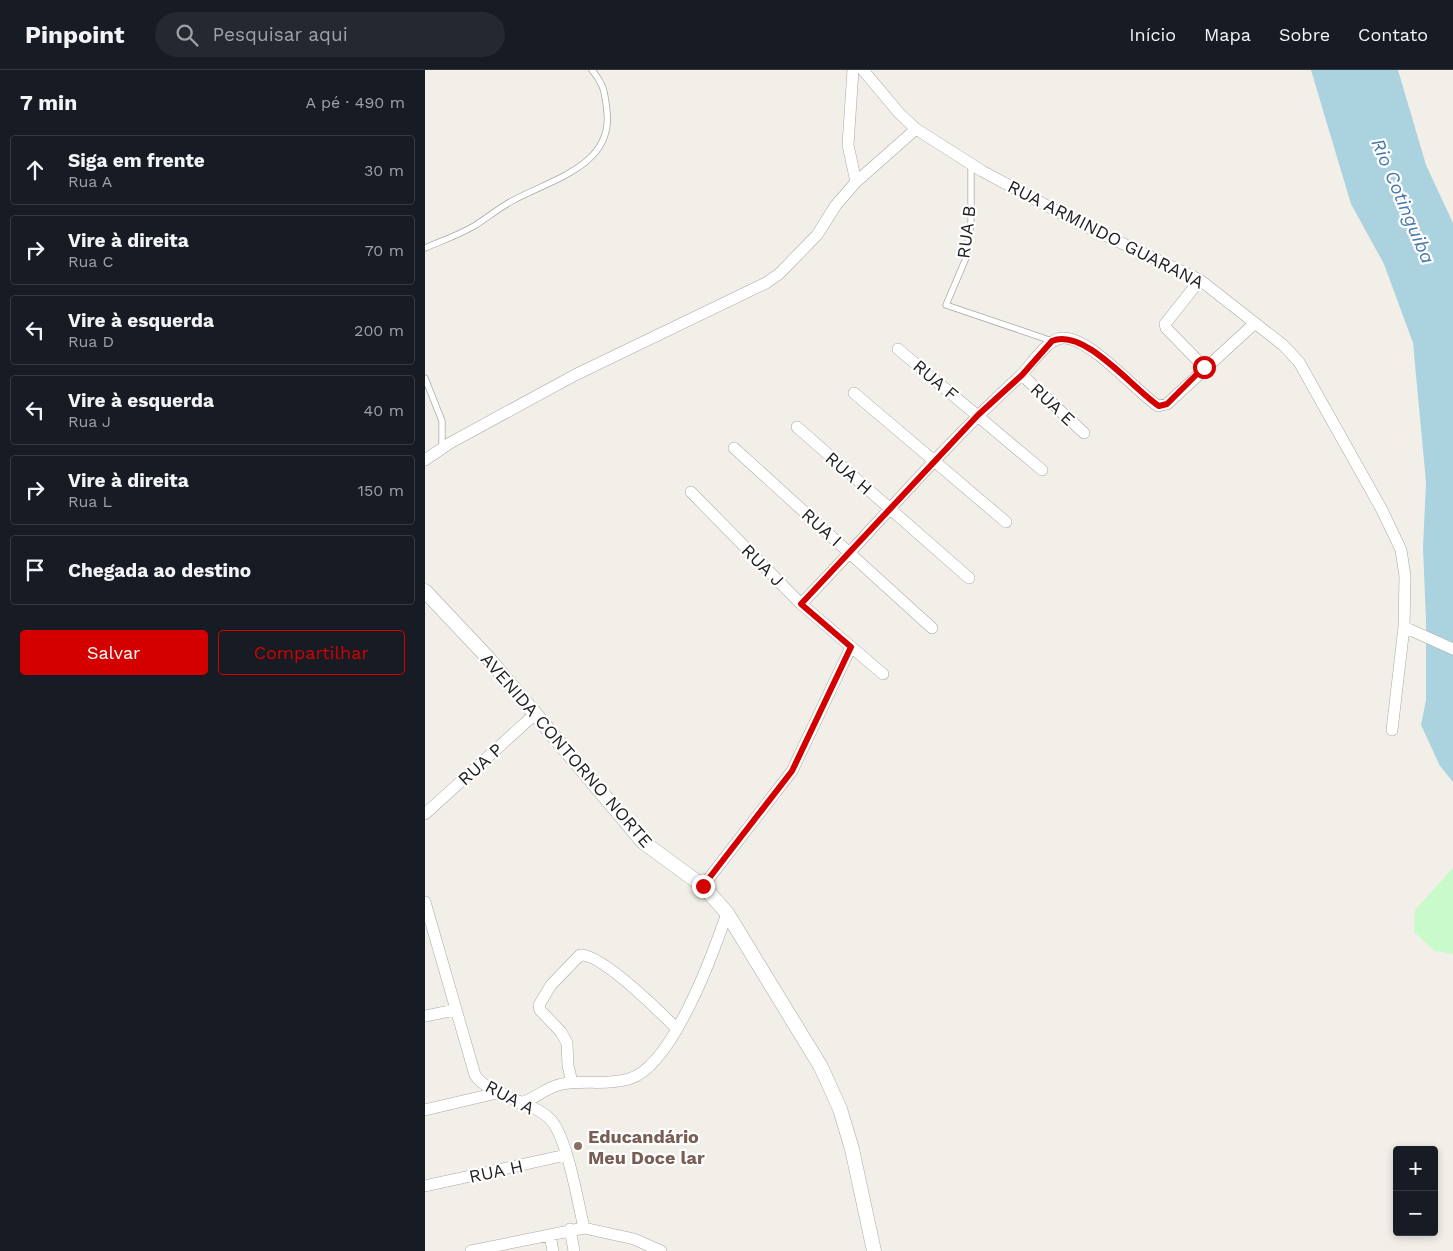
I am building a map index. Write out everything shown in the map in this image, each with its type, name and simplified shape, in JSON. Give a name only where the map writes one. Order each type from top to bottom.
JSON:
[{"type":"street","points":[[853,70],[848,145],[856,182]]},
{"type":"street","name":"RUA ARMINDO GUARANA","points":[[863,70],[899,113],[916,129],[971,164],[1079,223],[1201,280],[1283,345],[1299,362],[1393,531],[1401,550],[1404,564],[1404,627],[1392,730]]},
{"type":"street","points":[[425,460],[575,375],[766,283],[779,274],[817,235],[836,205],[856,182],[916,129]]},
{"type":"street","points":[[1201,280],[1165,324],[1204,367]]},
{"type":"street","points":[[801,604],[851,553],[978,415],[1022,375],[1052,341],[1069,338],[1082,344],[1117,370],[1159,406],[1167,404],[1204,367],[1255,322]]},
{"type":"street","name":"RUA F","points":[[898,349],[1042,470]]},
{"type":"street","name":"RUA E","points":[[1022,375],[1084,433]]},
{"type":"street","points":[[854,393],[1006,522]]},
{"type":"street","name":"RUA H","points":[[797,427],[969,578]]},
{"type":"street","name":"RUA I","points":[[734,448],[932,628]]},
{"type":"street","name":"RUA J","points":[[691,492],[801,604],[883,674]]},
{"type":"street","name":"AVENIDA CONTORNO NORTE","points":[[425,591],[489,659],[643,842],[703,886],[727,913],[821,1066],[836,1101],[852,1149],[874,1251]]},
{"type":"street","points":[[1404,627],[1453,649]]},
{"type":"street","points":[[703,886],[792,771],[851,647]]},
{"type":"street","name":"RUA P","points":[[425,814],[535,714]]},
{"type":"street","name":"RUA A","points":[[425,902],[475,1074],[479,1081],[551,1121],[563,1141],[584,1228]]},
{"type":"street","points":[[520,1103],[555,1086],[572,1082],[616,1081],[638,1076],[651,1066],[676,1028],[708,968],[727,913]]},
{"type":"street","points":[[572,1082],[568,1066],[567,1042],[561,1032],[540,1010],[539,1005],[551,985],[580,955],[585,954],[601,962],[651,1003],[676,1028]]},
{"type":"street","points":[[425,1016],[455,1010]]},
{"type":"street","points":[[425,1110],[501,1092]]},
{"type":"street","name":"RUA H","points":[[425,1186],[566,1155]]},
{"type":"street","points":[[471,1251],[584,1228],[634,1239],[661,1251]]},
{"type":"street","points":[[570,1230],[575,1251]]},
{"type":"street","points":[[550,1235],[553,1251]]},
{"type":"lane","points":[[425,248],[472,227],[512,201],[581,167],[592,156],[604,141],[607,117],[603,84],[592,70]]},
{"type":"lane","name":"RUA B","points":[[971,164],[971,222],[966,258],[946,305],[1052,341]]},
{"type":"lane","points":[[425,378],[442,421],[442,449]]},
{"type":"green space","points":[[1453,868],[1453,954],[1435,951],[1414,932],[1415,910]]},
{"type":"water","name":"Rio Cotinguiba","points":[[1311,70],[1398,70],[1426,165],[1453,223],[1453,782],[1440,766],[1421,725],[1426,700],[1426,621],[1423,548],[1426,482],[1413,343],[1384,264],[1351,204]]},
{"type":"place","name":"Educandário Meu Doce lar","points":[[578,1146]]},
{"type":"route","points":[[703,886],[792,771],[851,647],[801,604],[851,553],[978,415],[1022,375],[1052,341],[1058,338],[1069,338],[1082,344],[1117,370],[1159,406],[1167,404],[1204,367]]}]
